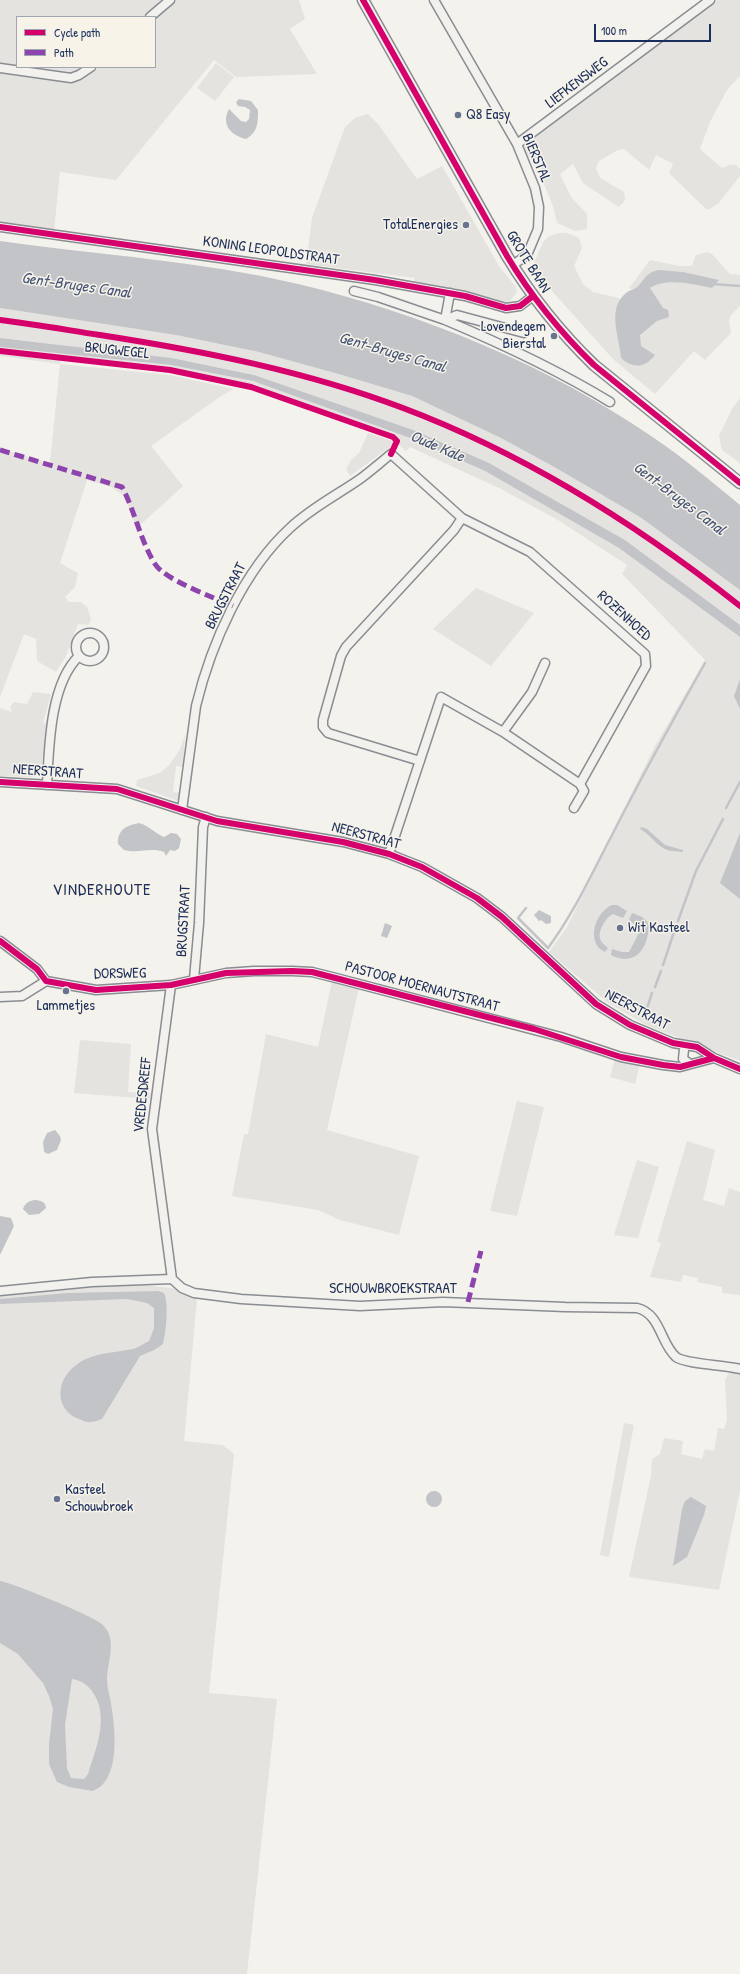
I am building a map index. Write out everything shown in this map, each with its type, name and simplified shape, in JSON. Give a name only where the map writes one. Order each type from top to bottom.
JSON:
[{"type":"main road","name":"GROTE BAAN","points":[[363,0],[513,265],[533,296],[575,347],[740,483]]},
{"type":"street","points":[[151,16],[170,0]]},
{"type":"street","name":"BIERSTAL","points":[[434,0],[516,144],[535,188],[540,218],[532,247],[527,255],[513,265]]},
{"type":"street","name":"LIEFKENSWEG","points":[[516,144],[710,0]]},
{"type":"street","points":[[0,68],[71,78],[90,68]]},
{"type":"street","name":"KONING LEOPOLDSTRAAT","points":[[0,227],[312,270],[450,293],[506,308],[520,306],[533,296]]},
{"type":"street","points":[[354,291],[378,297],[445,320],[528,356],[610,402]]},
{"type":"street","points":[[445,320],[450,293]]},
{"type":"street","points":[[445,320],[457,315],[524,333]]},
{"type":"street","name":"ROZENHOED","points":[[391,454],[462,518],[530,552],[645,654],[646,666],[580,784],[584,791],[574,808]]},
{"type":"street","name":"BRUGSTRAAT","points":[[182,810],[196,706],[200,690],[233,606],[252,572],[263,556],[291,527],[309,512],[362,478],[391,454]]},
{"type":"street","points":[[420,761],[328,733],[322,727],[323,720],[337,668],[341,656],[346,648],[454,530],[462,518]]},
{"type":"street","points":[[47,785],[50,731],[54,708],[70,665],[79,656]]},
{"type":"street","points":[[503,732],[532,692],[546,664]]},
{"type":"street","points":[[389,854],[441,697],[503,732],[580,784]]},
{"type":"street","name":"NEERSTRAAT","points":[[0,782],[117,789],[206,818],[343,842],[389,854],[422,867],[477,898],[502,917],[596,1004],[630,1025],[673,1043],[686,1055],[701,1061],[714,1058]]},
{"type":"street","name":"BRUGSTRAAT","points":[[194,980],[199,923],[203,827],[206,818]]},
{"type":"street","points":[[0,941],[37,970],[46,981],[35,986],[28,993],[22,996],[0,997]]},
{"type":"street","name":"PASTOOR MOERNAUTSTRAAT","points":[[171,985],[226,973],[292,970],[312,972],[534,1029],[621,1057],[663,1065],[677,1062],[686,1055]]},
{"type":"street","name":"DORSWEG","points":[[46,981],[96,990],[171,985]]},
{"type":"street","name":"VREDESDREEF","points":[[171,985],[152,1129],[172,1279]]},
{"type":"street","name":"NEERSTRAAT","points":[[686,1055],[697,1046],[702,1051],[710,1054],[714,1058],[740,1069]]},
{"type":"street","points":[[701,1061],[703,1056],[702,1051]]},
{"type":"street","points":[[0,1291],[92,1282],[172,1279]]},
{"type":"street","name":"SCHOUWBROEKSTRAAT","points":[[172,1279],[182,1288],[194,1293],[241,1299],[360,1306],[443,1302],[565,1307],[637,1308],[645,1311],[653,1319],[676,1357],[685,1360],[740,1369]]},
{"type":"shaded area","points":[[0,0],[164,0],[145,16],[16,16],[16,66],[0,64]]},
{"type":"shaded area","points":[[176,0],[299,0],[305,19],[290,29],[317,74],[236,77],[214,60],[116,180],[60,172],[54,231],[0,223],[0,72],[75,82],[96,68],[156,68],[156,17]]},
{"type":"shaded area","points":[[717,0],[740,0],[740,76],[727,90],[710,122],[700,149],[722,168],[729,165],[736,165],[740,169],[740,176],[718,204],[707,210],[669,173],[673,164],[656,155],[649,170],[624,149],[618,150],[599,161],[596,168],[600,178],[624,192],[625,199],[623,203],[619,207],[583,183],[573,164],[560,174],[571,197],[587,214],[587,229],[575,231],[557,223],[553,206],[537,167],[524,150],[525,145]]},
{"type":"shaded area","points":[[216,63],[234,77],[215,101],[197,88]]},
{"type":"shaded area","points":[[31,68],[82,68],[73,73]]},
{"type":"shaded area","points":[[368,114],[378,124],[417,179],[442,166],[499,266],[516,287],[517,292],[510,301],[505,302],[462,290],[414,282],[415,278],[306,264],[312,218],[345,127],[355,118]]},
{"type":"shaded area","points":[[559,233],[567,233],[579,238],[582,248],[574,266],[583,284],[593,292],[619,298],[621,303],[641,293],[629,288],[650,260],[679,266],[692,266],[696,255],[707,252],[712,254],[730,274],[740,275],[740,306],[731,315],[729,320],[731,333],[705,360],[694,351],[655,394],[613,359],[543,281],[541,283],[533,272],[533,265],[543,242],[549,236]]},
{"type":"shaded area","points":[[0,308],[176,335],[260,352],[412,396],[501,438],[640,517],[740,590],[740,625],[625,540],[489,463],[254,375],[172,358],[0,338]]},
{"type":"shaded area","points":[[0,347],[171,365],[253,381],[410,438],[485,471],[619,548],[740,637],[740,1061],[648,1026],[608,1003],[549,952],[567,927],[655,746],[705,660],[622,574],[627,565],[558,520],[501,489],[410,447],[406,451],[399,445],[398,438],[392,435],[251,385],[170,368],[0,350]]},
{"type":"shaded area","points":[[0,353],[60,359],[60,364],[0,356]]},
{"type":"shaded area","points":[[60,364],[170,375],[234,389],[221,396],[151,446],[183,486],[137,528],[124,496],[111,487],[87,480],[60,563],[78,573],[75,587],[65,597],[69,602],[81,602],[87,607],[91,619],[89,625],[78,624],[66,656],[56,672],[37,661],[36,639],[24,634],[0,697],[0,449],[50,463]]},
{"type":"shaded area","points":[[740,398],[740,463],[722,450],[719,436],[732,409]]},
{"type":"shaded area","points":[[368,433],[395,442],[350,476],[346,469],[351,460],[359,453]]},
{"type":"shaded area","points":[[476,588],[534,613],[491,666],[433,629]]},
{"type":"shaded area","points":[[33,692],[51,694],[43,723],[46,724],[41,771],[35,777],[0,776],[0,708],[12,712],[10,707],[14,702],[27,704]]},
{"type":"shaded area","points":[[185,735],[183,767],[176,766],[173,792],[179,793],[178,801],[136,786],[137,780],[160,773],[170,764],[180,749]]},
{"type":"shaded area","points":[[332,981],[359,988],[327,1130],[419,1156],[399,1235],[340,1220],[318,1210],[232,1196],[244,1134],[248,1134],[266,1034],[318,1047]]},
{"type":"shaded area","points":[[80,1040],[131,1044],[128,1092],[151,1093],[150,1099],[74,1093]]},
{"type":"shaded area","points":[[615,1059],[640,1064],[635,1084],[610,1077]]},
{"type":"shaded area","points":[[517,1101],[544,1107],[517,1216],[490,1211]]},
{"type":"shaded area","points":[[687,1141],[715,1150],[703,1200],[724,1206],[729,1188],[740,1192],[740,1295],[722,1293],[722,1287],[697,1282],[698,1278],[683,1275],[681,1282],[650,1277],[661,1243],[657,1242]]},
{"type":"shaded area","points":[[637,1160],[659,1167],[638,1238],[614,1235]]},
{"type":"shaded area","points":[[140,1285],[173,1288],[197,1299],[184,1441],[223,1445],[234,1454],[209,1693],[277,1699],[247,1974],[0,1974],[0,1296],[92,1287]]},
{"type":"shaded area","points":[[730,1371],[740,1374],[740,1491],[719,1590],[629,1577],[651,1476],[652,1459],[660,1454],[664,1438],[683,1441],[681,1454],[702,1459],[705,1449],[714,1451],[718,1428],[724,1429],[727,1420],[725,1380]]},
{"type":"shaded area","points":[[624,1423],[634,1425],[609,1557],[600,1555]]},
{"type":"water","points":[[239,99],[251,101],[258,110],[258,119],[255,130],[246,139],[231,132],[228,128],[226,119],[229,109],[241,121],[246,122],[249,119],[250,110],[245,107],[238,106],[236,102]]},
{"type":"water","name":"Gent-Bruges Canal","points":[[0,241],[187,264],[261,276],[298,284],[391,310],[483,345],[528,365],[571,387],[654,438],[687,462],[740,505],[740,590],[640,517],[501,438],[412,396],[259,352],[176,335],[0,308]]},
{"type":"water","points":[[658,270],[683,272],[719,280],[712,288],[672,282],[650,288],[663,308],[668,310],[669,317],[657,321],[640,335],[641,346],[655,355],[643,365],[639,366],[630,364],[621,358],[615,315],[617,307],[620,300],[626,293],[636,288],[650,273]]},
{"type":"water","name":"Oude Kale","points":[[0,338],[172,358],[254,375],[413,430],[489,463],[625,540],[740,625],[740,637],[619,548],[485,471],[410,438],[253,381],[171,365],[0,347]]},
{"type":"water","points":[[740,679],[740,709],[734,696]]},
{"type":"water","points":[[139,823],[164,837],[171,833],[177,834],[181,839],[179,848],[175,851],[170,850],[166,856],[164,852],[159,851],[124,850],[118,844],[119,835],[127,827]]},
{"type":"water","points":[[641,827],[647,829],[665,845],[683,850],[683,852],[670,851],[661,847],[640,829]]},
{"type":"water","points":[[740,833],[740,899],[720,883]]},
{"type":"water","points":[[612,905],[617,905],[627,911],[623,918],[613,914],[603,924],[600,932],[600,938],[603,944],[608,948],[605,952],[599,948],[595,942],[595,928],[601,914]]},
{"type":"water","points":[[539,910],[551,916],[551,923],[546,924],[541,920],[539,921],[534,915]]},
{"type":"water","points":[[632,913],[647,921],[649,931],[647,939],[641,950],[634,957],[629,959],[617,958],[611,955],[612,949],[622,952],[629,952],[639,933],[639,928],[629,920]]},
{"type":"water","points":[[385,923],[392,926],[387,938],[381,936]]},
{"type":"water","points":[[55,1130],[60,1136],[61,1140],[57,1150],[48,1154],[44,1152],[43,1142],[47,1133]]},
{"type":"water","points":[[38,1200],[45,1204],[46,1208],[39,1214],[29,1215],[23,1209],[27,1203]]},
{"type":"water","points":[[0,1216],[11,1218],[14,1226],[0,1255]]},
{"type":"water","points":[[158,1291],[164,1293],[166,1298],[167,1311],[163,1344],[140,1356],[102,1419],[89,1422],[72,1416],[63,1406],[60,1393],[64,1379],[75,1366],[90,1357],[137,1348],[149,1341],[154,1328],[154,1308],[147,1303],[127,1299],[0,1304],[0,1299],[67,1293]]},
{"type":"water","points":[[434,1491],[440,1493],[442,1499],[440,1505],[434,1507],[428,1505],[426,1499],[428,1493]]},
{"type":"water","points":[[691,1497],[706,1506],[704,1515],[687,1557],[673,1566],[682,1509],[685,1501]]},
{"type":"water","points":[[0,1581],[71,1608],[103,1625],[110,1637],[111,1644],[107,1683],[114,1723],[114,1757],[108,1777],[100,1787],[93,1791],[69,1787],[57,1782],[49,1764],[49,1744],[53,1709],[49,1696],[43,1683],[18,1654],[0,1643]],"holes":[[[72,1679],[85,1684],[92,1691],[101,1713],[100,1734],[88,1774],[84,1779],[71,1778],[67,1768],[65,1725]]]},
{"type":"waterway","points":[[713,284],[740,286]]},
{"type":"waterway","points":[[526,908],[518,918],[548,948],[582,894],[645,771],[705,663]]},
{"type":"waterway","points":[[726,808],[740,782]]},
{"type":"waterway","points":[[678,921],[696,871],[723,819]]},
{"type":"waterway","points":[[663,965],[676,926]]},
{"type":"waterway","points":[[655,987],[661,971]]},
{"type":"waterway","points":[[647,1008],[652,993]]},
{"type":"marked path","points":[[0,450],[122,487],[131,506],[145,545],[155,564],[160,570],[191,588],[233,606]]},
{"type":"marked path","points":[[468,1302],[481,1251]]},
{"type":"cycle path","points":[[363,0],[507,256],[547,313],[569,340],[594,365],[740,483]]},
{"type":"cycle path","points":[[0,227],[375,280],[465,296],[506,308],[520,306],[533,296]]},
{"type":"cycle path","name":"BRUGWEGEL","points":[[0,320],[139,341],[215,355],[329,383],[403,408],[448,426],[493,447],[579,494],[661,547],[740,606]]},
{"type":"cycle path","name":"BRUGWEGEL","points":[[0,351],[170,370],[251,387],[393,437],[397,441],[391,454]]},
{"type":"cycle path","points":[[0,782],[117,789],[217,821],[343,842],[389,854],[422,867],[477,898],[502,917],[596,1004],[630,1025],[673,1043],[697,1047],[714,1058],[740,1069]]},
{"type":"cycle path","points":[[0,941],[37,969],[46,981],[96,990],[171,985],[226,973],[292,971],[312,972],[534,1029],[621,1057],[680,1067],[714,1058]]},
{"type":"place","name":"Q8 Easy","points":[[458,115]]},
{"type":"place","name":"TotalEnergies","points":[[466,225]]},
{"type":"place","name":"Lovendegem Bierstal","points":[[554,336]]},
{"type":"place","name":"Wit Kasteel","points":[[620,928]]},
{"type":"place","name":"Lammetjes","points":[[66,991]]},
{"type":"place","name":"Kasteel Schouwbroek","points":[[57,1499]]},
{"type":"district","name":"VINDERHOUTE","points":[[102,890]]}]
